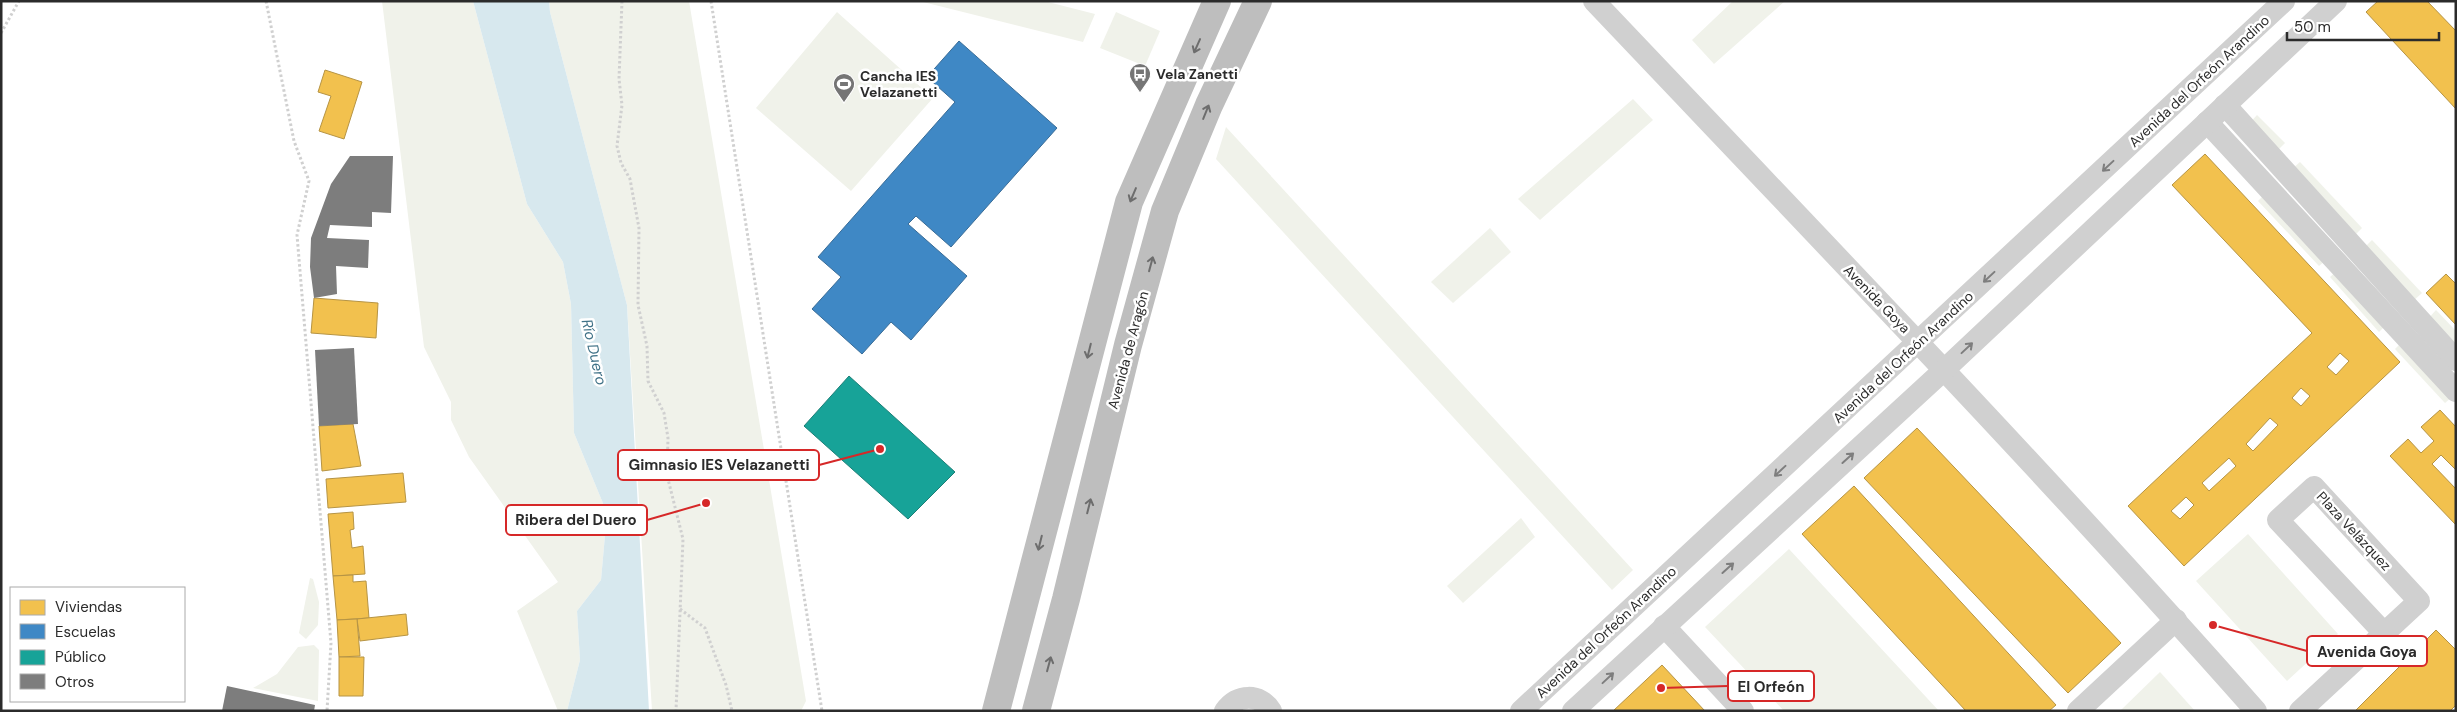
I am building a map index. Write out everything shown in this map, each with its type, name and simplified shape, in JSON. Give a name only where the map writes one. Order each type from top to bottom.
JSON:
[{"type":"highway","points":[[996,711],[1130,202],[1217,1]]},
{"type":"highway","name":"Avenida de Aragón","points":[[1036,711],[1066,599],[1128,345],[1165,211],[1209,105],[1258,1]]},
{"type":"street","name":"Avenida Goya","points":[[1594,1],[1918,342],[2176,620],[2256,711]]},
{"type":"street","name":"Avenida del Orfeón Arandino","points":[[1521,711],[2284,1]]},
{"type":"street","points":[[1572,711],[1944,370],[2336,1]]},
{"type":"street","points":[[2225,105],[2279,165],[2344,253],[2408,323],[2456,390]]},
{"type":"street","points":[[2207,122],[2262,181],[2344,253]]},
{"type":"street","points":[[2262,181],[2279,165]]},
{"type":"street","points":[[2408,323],[2456,360]]},
{"type":"street","name":"Plaza Velázquez","points":[[2300,711],[2419,601],[2314,487],[2278,520],[2384,633]]},
{"type":"street","points":[[2078,711],[2176,620]]},
{"type":"street","points":[[1664,626],[1743,711]]},
{"type":"street","points":[[1225,711],[1237,699],[1248,697],[1258,699],[1271,711]]},
{"type":"path","points":[[1,33],[19,1]]},
{"type":"path","points":[[266,1],[294,141],[309,181],[297,235],[331,642],[327,711]]},
{"type":"path","points":[[622,1],[619,79],[622,105],[617,146],[621,163],[630,179],[639,228],[638,306],[647,346],[648,381],[664,413],[668,438],[667,475],[684,539],[676,711]]},
{"type":"path","points":[[711,1],[822,711]]},
{"type":"path","points":[[680,609],[705,628],[726,685],[732,711]]},
{"type":"shaded area","points":[[382,1],[473,1],[527,204],[563,262],[571,304],[574,433],[607,513],[601,580],[577,611],[580,660],[567,711],[558,711],[517,611],[558,582],[469,457],[451,420],[451,402],[424,347]]},
{"type":"shaded area","points":[[549,1],[689,1],[806,701],[801,711],[652,711],[627,305],[550,12]]},
{"type":"shaded area","points":[[919,1],[1044,1],[1095,14],[1083,42]]},
{"type":"shaded area","points":[[1733,1],[1785,1],[1714,64],[1692,40]]},
{"type":"shaded area","name":"Cancha IES Velazanetti","points":[[837,12],[933,98],[851,191],[756,108]]},
{"type":"shaded area","points":[[1116,12],[1160,31],[1145,66],[1100,48]]},
{"type":"shaded area","points":[[1633,99],[1653,120],[1540,220],[1518,199]]},
{"type":"shaded area","points":[[2257,115],[2285,143],[2276,152],[2249,124]]},
{"type":"shaded area","points":[[1226,127],[1633,570],[1612,590],[1216,159]]},
{"type":"shaded area","points":[[2300,162],[2362,228],[2354,236],[2291,170]]},
{"type":"shaded area","points":[[2265,194],[2326,260],[2319,266],[2258,201]]},
{"type":"shaded area","points":[[1490,228],[1511,252],[1453,303],[1431,282]]},
{"type":"shaded area","points":[[2372,240],[2422,293],[2413,301],[2364,248]]},
{"type":"shaded area","points":[[2337,271],[2386,325],[2379,332],[2330,277]]},
{"type":"shaded area","points":[[2436,310],[2456,331],[2456,348],[2428,319]]},
{"type":"shaded area","points":[[2402,342],[2453,396],[2445,403],[2395,349]]},
{"type":"shaded area","points":[[1521,518],[1535,537],[1463,603],[1447,586]]},
{"type":"shaded area","points":[[2248,534],[2338,634],[2287,681],[2196,581]]},
{"type":"shaded area","points":[[1789,549],[1939,711],[1784,711],[1705,627]]},
{"type":"shaded area","points":[[310,578],[313,579],[319,602],[318,625],[306,639],[299,633]]},
{"type":"shaded area","points":[[314,645],[319,650],[318,701],[253,688],[277,674],[298,647]]},
{"type":"shaded area","points":[[2160,672],[2195,711],[2120,711]]},
{"type":"water","name":"Río Duero","points":[[473,1],[549,1],[550,12],[627,305],[649,711],[567,711],[580,660],[577,611],[601,580],[607,513],[574,433],[571,304],[563,262],[527,204]]},
{"type":"building: Viviendas","points":[[2378,1],[2427,1],[2456,31],[2456,109],[2366,12]]},
{"type":"building: Viviendas","points":[[325,70],[362,82],[344,139],[319,131],[331,96],[318,92]]},
{"type":"building: Viviendas","points":[[2205,154],[2400,362],[2184,566],[2128,506],[2312,333],[2172,185]],"holes":[[[2340,353],[2349,361],[2336,375],[2327,367]],[[2301,388],[2310,396],[2301,406],[2292,398]],[[2270,418],[2278,425],[2253,451],[2246,444]],[[2229,458],[2236,466],[2209,491],[2202,483]],[[2186,497],[2194,505],[2180,519],[2171,511]]]},
{"type":"building: Viviendas","points":[[2446,274],[2456,284],[2456,325],[2426,293]]},
{"type":"building: Viviendas","points":[[314,298],[378,303],[376,338],[311,333]]},
{"type":"building: Viviendas","points":[[2440,410],[2456,427],[2456,470],[2441,455],[2432,464],[2456,489],[2456,525],[2390,456],[2408,439],[2421,453],[2434,441],[2421,427]]},
{"type":"building: Viviendas","points":[[353,424],[361,466],[322,471],[319,426]]},
{"type":"building: Viviendas","points":[[1917,428],[2121,643],[2068,693],[1864,478]]},
{"type":"building: Viviendas","points":[[403,473],[406,502],[328,508],[326,479]]},
{"type":"building: Viviendas","points":[[1854,486],[2056,705],[2049,711],[1966,711],[1802,534]]},
{"type":"building: Viviendas","points":[[353,512],[354,529],[350,530],[352,548],[363,546],[365,574],[333,576],[328,514]]},
{"type":"building: Viviendas","points":[[353,575],[353,582],[366,581],[369,618],[337,620],[333,576]]},
{"type":"building: Viviendas","points":[[406,614],[408,635],[360,641],[357,619]]},
{"type":"building: Viviendas","points":[[357,619],[360,656],[339,657],[337,620]]},
{"type":"building: Viviendas","points":[[2436,630],[2456,650],[2456,705],[2450,711],[2355,711]]},
{"type":"building: Viviendas","points":[[339,657],[364,657],[363,696],[339,696]]},
{"type":"building: Viviendas","points":[[1662,665],[1705,711],[1613,711]]},
{"type":"building: Escuelas","points":[[959,41],[1057,128],[951,247],[916,216],[908,224],[967,276],[911,340],[891,322],[862,354],[812,309],[841,277],[818,257],[955,102],[927,77]]},
{"type":"building: Público","points":[[849,376],[955,472],[908,519],[804,426]]},
{"type":"building: Otros","points":[[350,156],[393,156],[391,213],[372,212],[372,227],[330,225],[327,238],[369,240],[368,268],[336,266],[337,294],[314,298],[310,267],[311,238],[331,184]]},
{"type":"building: Otros","points":[[354,348],[358,424],[319,426],[315,350]]},
{"type":"building: Otros","points":[[227,686],[315,705],[314,711],[222,711]]},
{"type":"place","name":"Vela Zanetti","points":[[1140,93]]},
{"type":"place","name":"Cancha IES Velazanetti","points":[[844,103]]},
{"type":"place","name":"Gimnasio IES Velazanetti","points":[[880,449]]},
{"type":"place","name":"Ribera del Duero","points":[[706,503]]},
{"type":"place","name":"Avenida Goya","points":[[2213,625]]},
{"type":"place","name":"El Orfeón","points":[[1661,688]]}]
